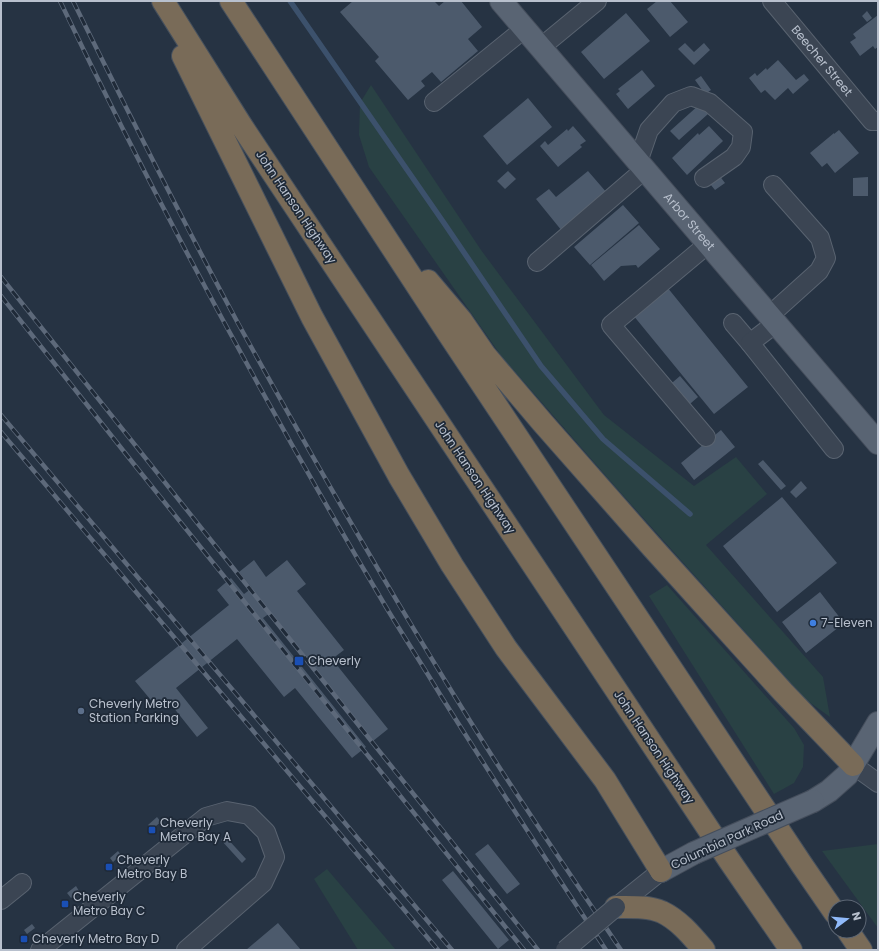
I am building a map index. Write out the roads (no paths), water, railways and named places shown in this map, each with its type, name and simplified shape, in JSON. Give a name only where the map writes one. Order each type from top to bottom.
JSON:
[{"type":"highway","points":[[157,1],[312,316],[403,482],[452,565],[502,642],[605,780],[661,872]]},
{"type":"highway","name":"John Hanson Highway","points":[[163,1],[241,125],[791,950]]},
{"type":"highway","points":[[231,1],[368,211],[827,901]]},
{"type":"highway","points":[[368,211],[461,320],[485,355],[547,428],[652,547],[853,765]]},
{"type":"highway","points":[[616,907],[643,908],[662,912],[680,925],[704,950]]},
{"type":"highway","points":[[853,939],[861,950]]},
{"type":"main road","name":"Arbor Street","points":[[501,1],[772,320],[878,442]]},
{"type":"main road","points":[[853,765],[878,723]]},
{"type":"main road","name":"Columbia Park Road","points":[[661,872],[694,853],[813,801],[838,784],[847,775],[853,765]]},
{"type":"street","points":[[540,48],[597,1]]},
{"type":"street","name":"Beecher Street","points":[[772,1],[875,121]]},
{"type":"street","points":[[434,102],[524,29]]},
{"type":"street","points":[[537,262],[641,166],[649,130],[673,103],[691,96],[710,103],[743,132],[741,148],[734,157],[704,178]]},
{"type":"street","points":[[750,343],[819,271],[826,258],[820,238],[772,185]]},
{"type":"street","points":[[706,437],[611,325],[708,244]]},
{"type":"street","points":[[733,323],[834,449]]},
{"type":"street","points":[[853,765],[878,783]]},
{"type":"street","points":[[40,950],[206,817],[227,811],[249,815],[266,832],[275,857],[263,883],[186,950]]},
{"type":"street","name":"Columbia Park Road","points":[[565,950],[616,907],[661,872]]},
{"type":"street","points":[[1,900],[22,883]]},
{"type":"waterway","points":[[290,1],[541,366],[603,439],[690,514]]},
{"type":"railway","points":[[60,1],[136,155],[216,308],[342,533],[461,728],[606,950]]},
{"type":"railway","points":[[73,1],[154,164],[217,285],[329,485],[391,591],[487,748],[621,950]]},
{"type":"railway","points":[[1,277],[538,950]]},
{"type":"railway","points":[[1,296],[133,463],[524,950]]},
{"type":"railway","points":[[1,415],[452,950]]},
{"type":"railway","points":[[1,432],[438,950]]},
{"type":"place","name":"7-Eleven","points":[[813,623]]},
{"type":"place","name":"Cheverly","points":[[299,661]]},
{"type":"place","name":"Cheverly Metro Station Parking","points":[[81,711]]},
{"type":"place","name":"Cheverly Metro Bay A","points":[[152,830]]},
{"type":"place","name":"Cheverly Metro Bay B","points":[[109,867]]},
{"type":"place","name":"Cheverly Metro Bay C","points":[[65,904]]},
{"type":"place","name":"Cheverly Metro Bay D","points":[[24,939]]}]
